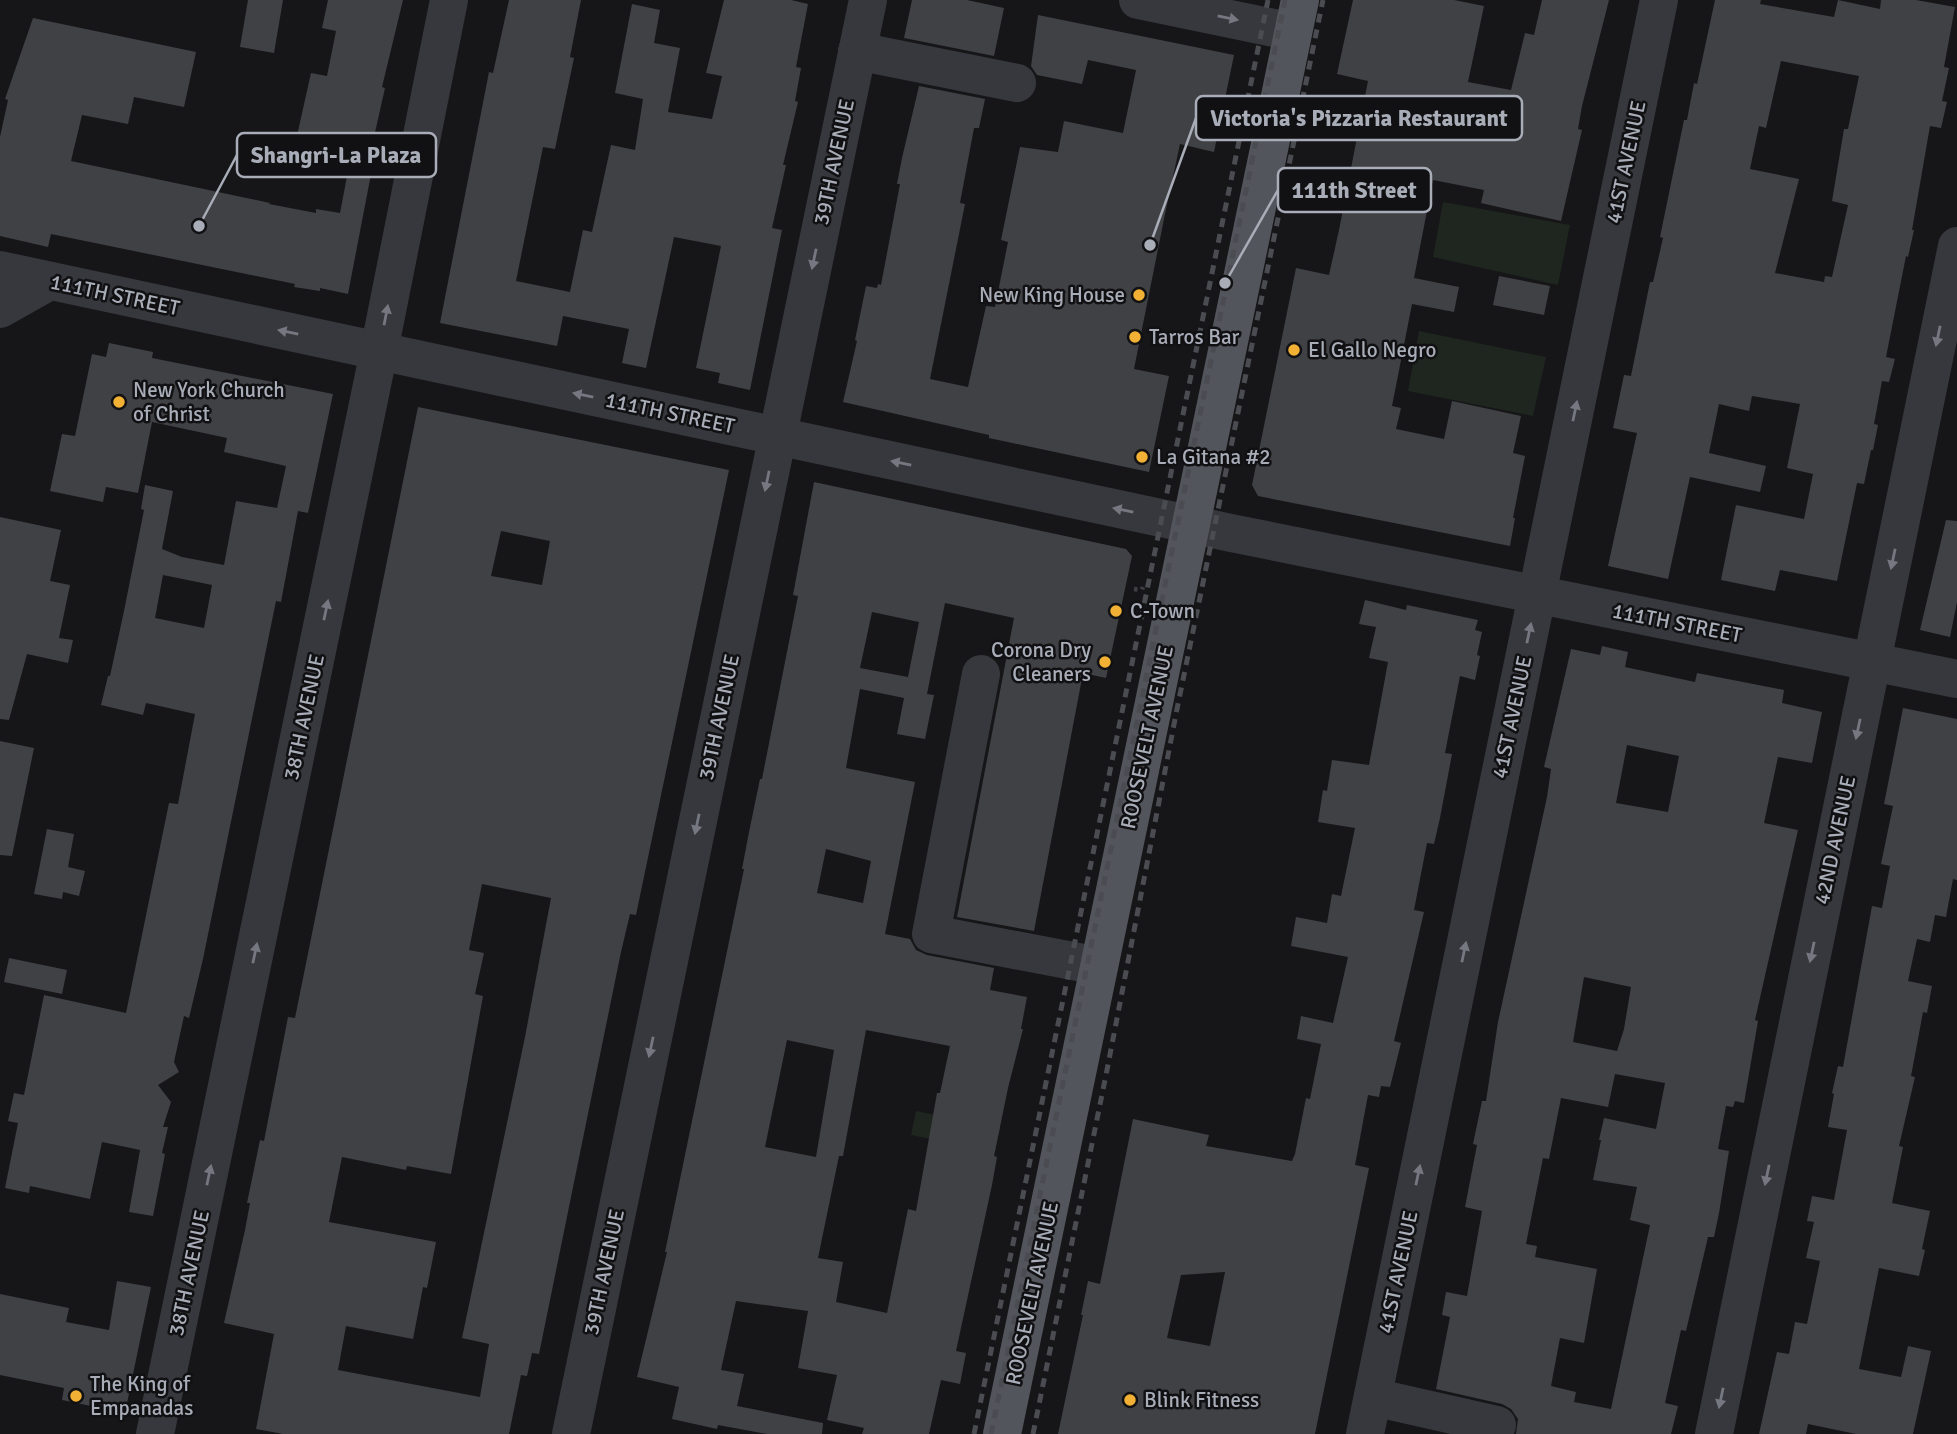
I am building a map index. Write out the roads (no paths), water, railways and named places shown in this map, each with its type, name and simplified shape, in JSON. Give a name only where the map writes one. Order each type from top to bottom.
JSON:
[{"type":"main road","name":"ROOSEVELT AVENUE","points":[[1002,1434],[1297,16]]},
{"type":"street","name":"38TH AVENUE","points":[[155,1434],[449,0]]},
{"type":"street","name":"39TH AVENUE","points":[[571,1434],[868,0]]},
{"type":"street","points":[[1138,0],[1297,16]]},
{"type":"street","name":"41ST AVENUE","points":[[1365,1434],[1659,0]]},
{"type":"street","points":[[857,51],[1017,83]]},
{"type":"street","name":"42ND AVENUE","points":[[1714,1434],[1957,246]]},
{"type":"street","name":"111TH STREET","points":[[0,271],[1190,524],[1957,679]]},
{"type":"street","points":[[0,309],[50,281]]},
{"type":"street","points":[[981,674],[931,934],[1099,966]]},
{"type":"street","points":[[1373,1397],[1497,1425]]},
{"type":"railway","points":[[974,1434],[1268,0]]},
{"type":"railway","points":[[991,1434],[1285,0]]},
{"type":"railway","points":[[1033,1434],[1177,709],[1323,0]]},
{"type":"place","name":"Shangri-La Plaza","points":[[199,226]]},
{"type":"place","name":"Victoria's Pizzaria Restaurant","points":[[1150,245]]},
{"type":"place","name":"111th Street","points":[[1225,283]]},
{"type":"place","name":"New King House","points":[[1139,295]]},
{"type":"place","name":"Tarros Bar","points":[[1135,337]]},
{"type":"place","name":"El Gallo Negro","points":[[1294,350]]},
{"type":"place","name":"New York Church of Christ","points":[[119,402]]},
{"type":"place","name":"La Gitana #2","points":[[1142,457]]},
{"type":"place","name":"C-Town","points":[[1116,611]]},
{"type":"place","name":"Corona Dry Cleaners","points":[[1105,662]]},
{"type":"place","name":"The King of Empanadas","points":[[76,1396]]},
{"type":"place","name":"Blink Fitness","points":[[1130,1400]]}]
